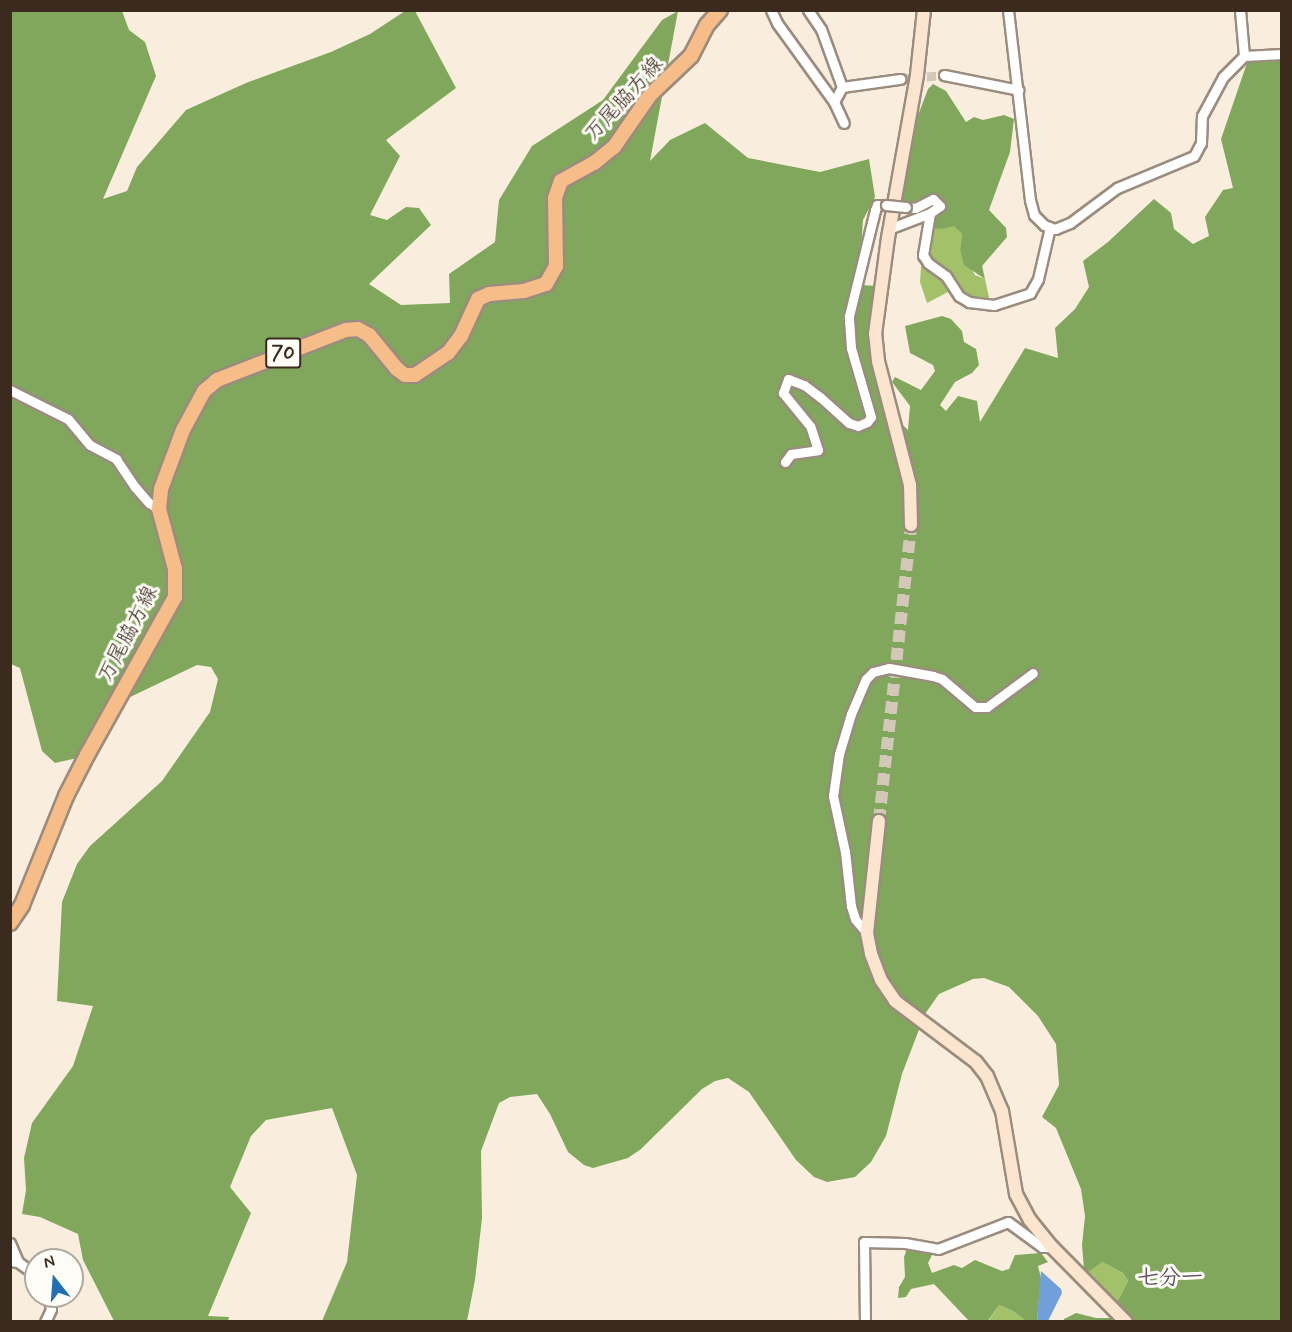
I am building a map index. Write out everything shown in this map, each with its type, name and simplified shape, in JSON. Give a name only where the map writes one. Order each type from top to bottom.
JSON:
[{"type":"main road","name":"万尾脇方線","points":[[10,923],[22,905],[66,796],[175,597],[175,569],[159,509],[160,489],[183,430],[204,391],[218,380],[346,330],[358,330],[369,335],[397,369],[405,375],[415,375],[448,353],[461,336],[478,299],[489,294],[524,291],[546,284],[556,266],[555,198],[561,181],[594,163],[614,147],[650,95],[691,56],[707,25],[720,10]]},
{"type":"street","points":[[771,10],[777,23],[834,102],[844,123]]},
{"type":"street","points":[[808,10],[821,29],[842,87],[834,102]]},
{"type":"street","points":[[911,525],[910,485],[878,361],[875,334],[917,75],[924,10]]},
{"type":"street","points":[[1008,10],[1030,200],[1034,215],[1055,229],[1070,222],[1117,188],[1194,156],[1201,143],[1200,126],[1208,104],[1223,77],[1244,56],[1281,54]]},
{"type":"street","points":[[1240,10],[1244,56]]},
{"type":"street","points":[[944,75],[1019,90]]},
{"type":"street","points":[[842,87],[900,79]]},
{"type":"street","points":[[785,462],[791,454],[818,450],[810,426],[783,393],[788,379],[820,397],[849,423],[858,426],[867,422],[871,417],[851,348],[849,316],[875,210],[877,205],[915,208],[933,199],[940,206],[930,213],[891,228]]},
{"type":"street","points":[[930,213],[923,255],[928,263],[946,276],[959,296],[969,302],[994,304],[1030,293],[1038,279],[1050,227]]},
{"type":"street","points":[[10,390],[68,419],[90,445],[116,459],[135,487],[149,503],[159,509]]},
{"type":"street","points":[[867,933],[855,919],[851,906],[845,852],[833,796],[839,754],[851,714],[866,678],[873,672],[889,668],[933,676],[942,679],[975,707],[987,707],[1032,673]]},
{"type":"street","points":[[879,821],[867,933],[878,971],[895,1001],[976,1062],[987,1076],[1002,1111],[1016,1194],[1030,1220],[1052,1247],[1126,1322]]},
{"type":"street","points":[[865,1322],[864,1242],[905,1243],[938,1249],[1008,1222],[1042,1247],[1052,1247]]},
{"type":"street","points":[[10,1243],[14,1261]]},
{"type":"street","points":[[45,1322],[51,1308]]},
{"type":"green space","points":[[10,11],[122,11],[129,30],[145,42],[156,76],[103,199],[127,191],[137,167],[186,110],[246,83],[331,52],[370,34],[405,11],[415,11],[456,88],[386,140],[400,156],[370,215],[387,220],[406,207],[419,208],[431,225],[369,284],[401,305],[450,303],[449,274],[495,242],[499,200],[532,146],[603,100],[662,20],[678,11],[650,161],[670,140],[705,123],[748,158],[820,172],[869,159],[875,197],[863,220],[861,248],[851,284],[875,286],[868,339],[885,408],[908,430],[910,406],[892,382],[895,377],[921,390],[935,371],[933,365],[910,353],[905,326],[942,316],[951,319],[962,331],[964,342],[976,349],[979,365],[972,373],[955,382],[940,405],[946,411],[958,396],[977,401],[980,422],[1025,348],[1058,358],[1055,328],[1075,309],[1089,287],[1083,261],[1108,242],[1154,199],[1171,213],[1174,229],[1193,244],[1209,236],[1205,217],[1223,190],[1233,188],[1221,139],[1247,63],[1256,58],[1276,57],[1281,60],[1281,1321],[1134,1321],[1117,1302],[1128,1281],[1123,1273],[1102,1262],[1088,1272],[1084,1270],[1082,1245],[1085,1216],[1081,1189],[1056,1128],[1042,1117],[1059,1085],[1056,1044],[1038,1016],[1009,987],[984,978],[973,979],[939,994],[925,1014],[902,1074],[886,1136],[871,1162],[855,1177],[827,1182],[814,1177],[796,1160],[749,1092],[728,1078],[715,1081],[702,1089],[641,1149],[628,1158],[593,1168],[584,1165],[568,1152],[550,1114],[537,1094],[510,1097],[499,1103],[481,1151],[482,1218],[475,1280],[467,1321],[322,1321],[347,1262],[357,1175],[332,1108],[266,1120],[251,1136],[230,1187],[251,1213],[208,1316],[229,1317],[228,1321],[114,1321],[84,1262],[84,1248],[81,1248],[78,1234],[40,1217],[22,1214],[26,1190],[24,1158],[32,1123],[73,1066],[93,1006],[57,1001],[62,902],[77,864],[90,846],[162,781],[210,712],[218,679],[211,667],[197,665],[126,699],[86,756],[55,763],[42,751],[20,668],[11,664]]},
{"type":"green space","points":[[933,84],[946,91],[966,122],[974,117],[983,120],[1004,115],[1014,119],[1010,152],[989,210],[1006,228],[1007,237],[982,266],[985,279],[964,265],[960,249],[962,234],[954,226],[942,229],[933,228],[932,219],[943,204],[938,194],[915,204],[900,203],[912,131],[928,89]]},
{"type":"green space","points":[[924,225],[942,229],[954,225],[962,234],[960,249],[975,275],[985,279],[990,302],[955,296],[948,292],[927,303],[920,282]]},
{"type":"green space","points":[[908,1246],[934,1251],[928,1263],[932,1273],[954,1265],[962,1268],[975,1260],[1002,1271],[1009,1269],[1015,1255],[1041,1253],[1048,1262],[1038,1266],[1041,1278],[1037,1321],[1026,1321],[1013,1311],[999,1305],[988,1321],[969,1321],[934,1284],[911,1289],[906,1297],[898,1298],[899,1287],[905,1277],[904,1257]]},
{"type":"green space","points":[[1100,1261],[1123,1273],[1128,1281],[1117,1302],[1088,1272]]},
{"type":"green space","points":[[999,1305],[1013,1311],[1026,1321],[988,1322]]},
{"type":"green space","points":[[1076,1313],[1096,1318],[1112,1318],[1116,1321],[1064,1321]]},
{"type":"water","points":[[1041,1271],[1061,1289],[1062,1293],[1048,1321],[1037,1321]]},
{"type":"tunnel","points":[[900,79],[944,75]]},
{"type":"tunnel","points":[[879,821],[911,525]]},
{"type":"district","name":"七分一","points":[[1170,1279]]}]
